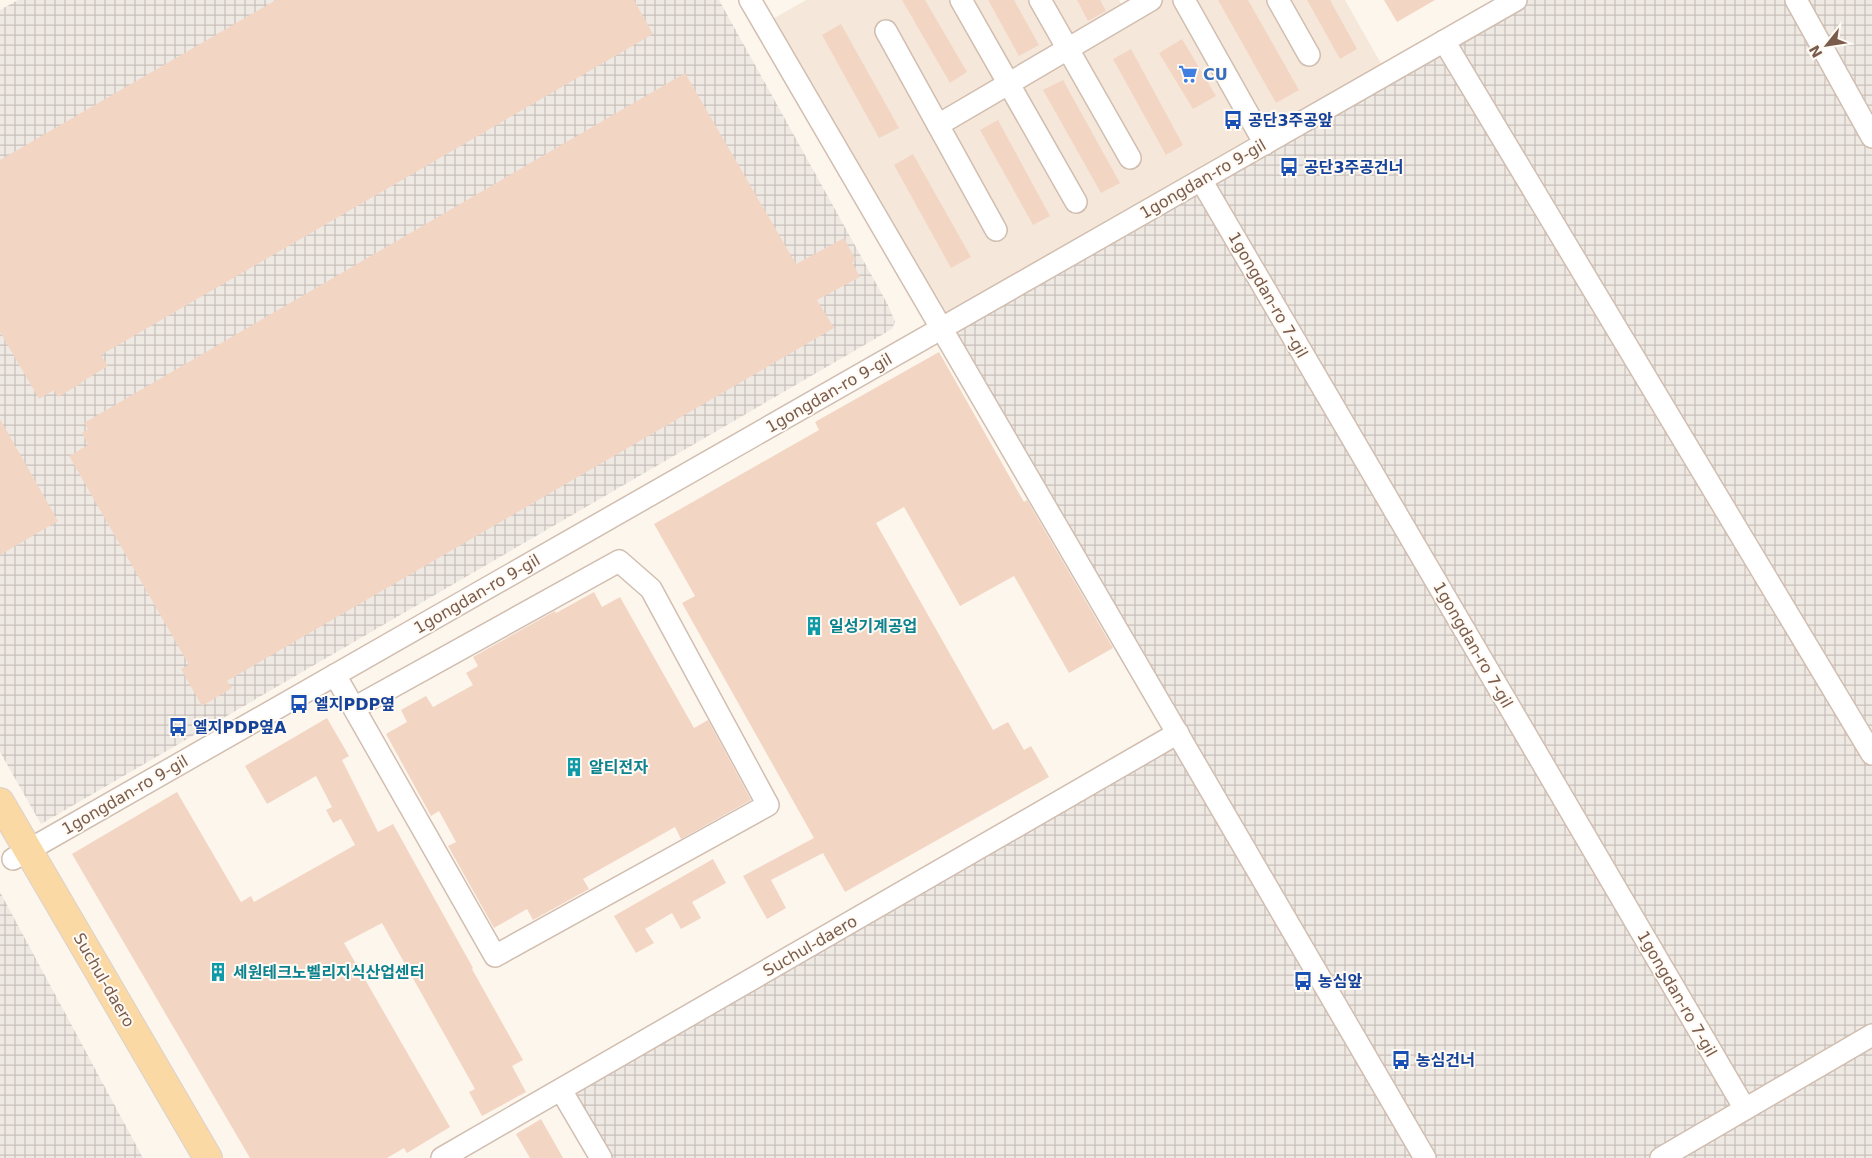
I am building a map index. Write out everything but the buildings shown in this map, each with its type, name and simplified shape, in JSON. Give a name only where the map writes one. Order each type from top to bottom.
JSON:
[{"type":"main road","name":"Suchul-daero","points":[[0,802],[14,849],[188,1158]]},
{"type":"main road","name":"Suchul-daero","points":[[14,849],[208,1158]]},
{"type":"street","points":[[750,0],[1426,1158]]},
{"type":"street","points":[[961,0],[1076,202]]},
{"type":"street","points":[[1040,0],[1130,158]]},
{"type":"street","points":[[938,125],[1151,0]]},
{"type":"street","points":[[1184,0],[1265,144]]},
{"type":"street","points":[[1278,0],[1309,54]]},
{"type":"street","name":"1gongdan-ro 9-gil","points":[[14,849],[335,675],[1516,0]]},
{"type":"street","points":[[1796,0],[1872,137]]},
{"type":"street","points":[[886,31],[996,230]]},
{"type":"street","points":[[1444,41],[1872,754]]},
{"type":"street","name":"1gongdan-ro 7-gil","points":[[1201,180],[1745,1109]]},
{"type":"street","points":[[335,675],[495,956],[768,804],[651,589],[620,561],[354,708]]},
{"type":"street","name":"Suchul-daero","points":[[442,1158],[1178,733]]},
{"type":"street","points":[[1661,1158],[1872,1035]]},
{"type":"street","points":[[561,1090],[601,1158]]},
{"type":"shaded area","points":[[18,0],[719,0],[888,305],[895,322],[892,329],[41,824],[0,752],[0,10]]},
{"type":"shaded area","points":[[806,0],[1119,0],[1127,14],[1151,0],[1345,0],[1387,74],[941,328],[764,24]]},
{"type":"shaded area","points":[[1516,0],[1872,0],[1872,1158],[601,1158],[561,1090],[1177,733],[941,328]]},
{"type":"shaded area","points":[[0,892],[143,1158],[0,1158]]},
{"type":"place","name":"CU","points":[[1188,74]]},
{"type":"place","name":"공단3주공앞","points":[[1233,120]]},
{"type":"place","name":"공단3주공건너","points":[[1289,167]]},
{"type":"place","name":"일성기계공업","points":[[814,626]]},
{"type":"place","name":"엘지PDP옆","points":[[299,704]]},
{"type":"place","name":"엘지PDP옆A","points":[[178,727]]},
{"type":"place","name":"알티전자","points":[[574,767]]},
{"type":"place","name":"세원테크노벨리지식산업센터","points":[[218,972]]},
{"type":"place","name":"농심앞","points":[[1303,981]]},
{"type":"place","name":"농심건너","points":[[1401,1060]]}]
